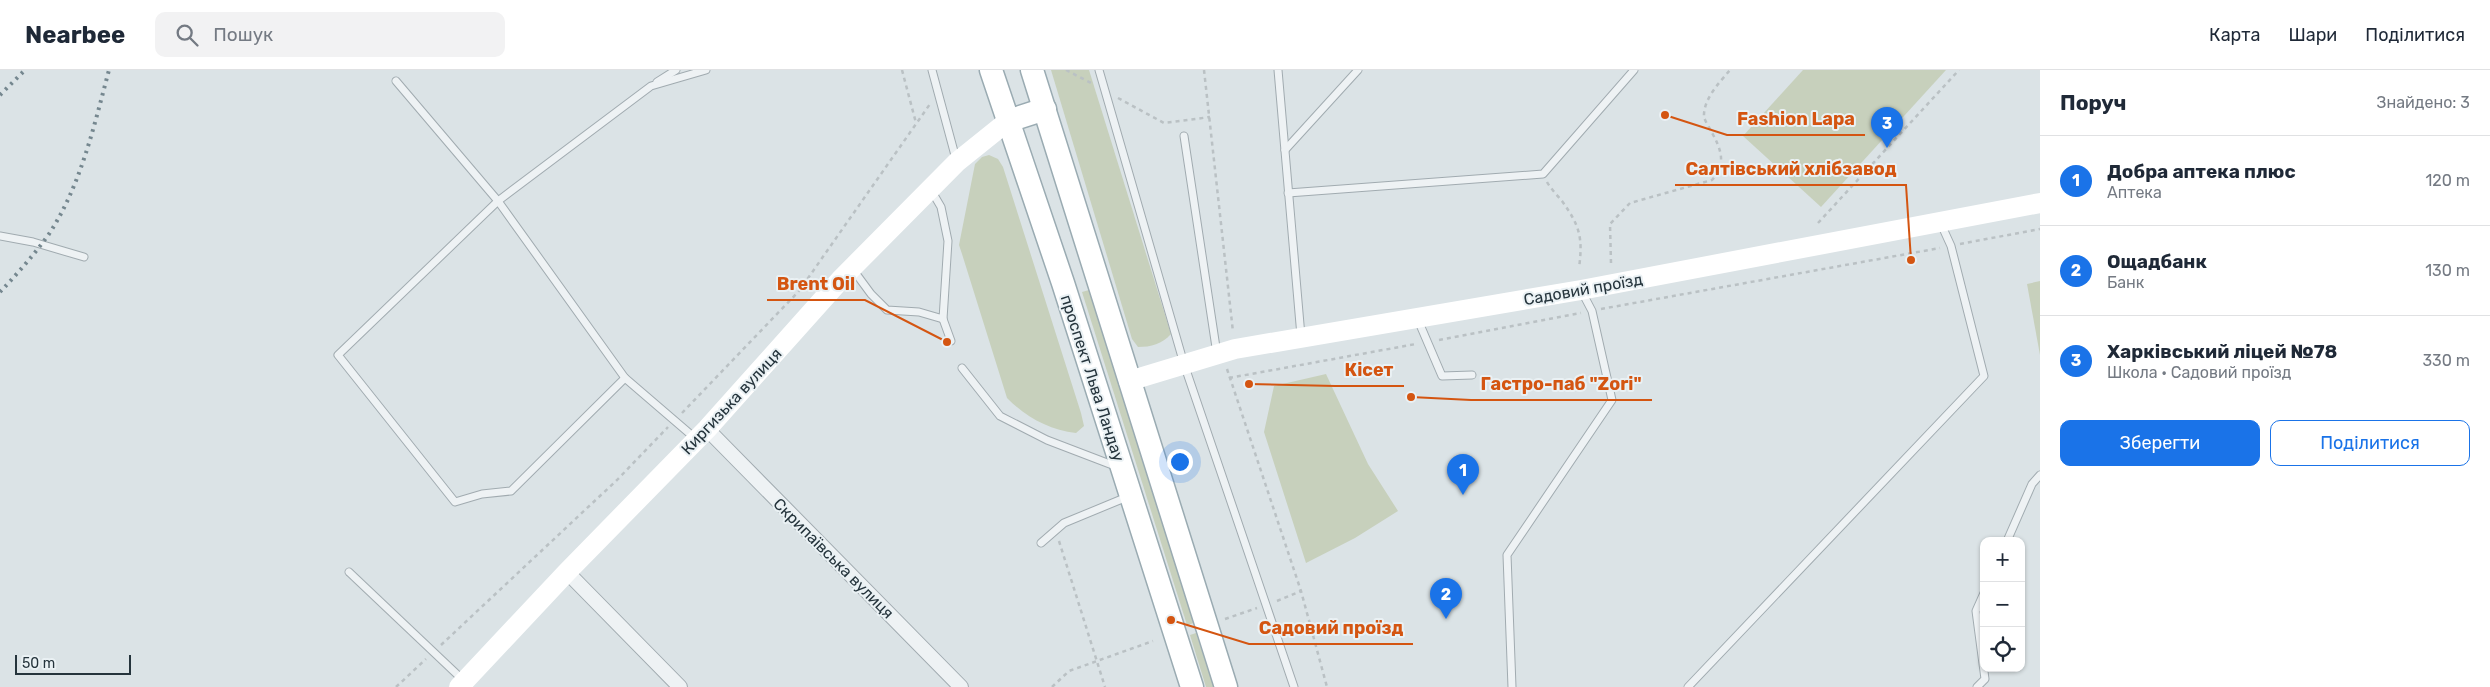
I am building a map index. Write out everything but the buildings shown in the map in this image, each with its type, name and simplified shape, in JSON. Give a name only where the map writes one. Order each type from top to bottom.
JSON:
[{"type":"main road","name":"проспект Льва Ландау","points":[[992,70],[1063,284],[1192,687]]},
{"type":"main road","name":"проспект Льва Ландау","points":[[1032,70],[1226,687]]},
{"type":"main road","points":[[1008,121],[1045,109]]},
{"type":"main road","points":[[1063,284],[1096,272]]},
{"type":"street","name":"Киргизька вулиця","points":[[461,684],[702,434],[842,278],[956,162],[1008,121]]},
{"type":"street","name":"Садовий проїзд","points":[[1129,381],[1225,352],[1301,337],[1581,290],[2040,203]]},
{"type":"street","name":"Скрипаївська вулиця","points":[[702,434],[961,687]]},
{"type":"street","points":[[567,572],[680,687]]},
{"type":"lane","points":[[625,378],[511,491],[482,494],[455,502],[338,355],[498,201],[651,86],[676,70]]},
{"type":"lane","points":[[651,86],[706,70]]},
{"type":"lane","points":[[932,70],[956,162]]},
{"type":"lane","points":[[1099,70],[1184,364],[1294,687]]},
{"type":"lane","points":[[1278,70],[1301,337]]},
{"type":"lane","points":[[1285,150],[1358,70]]},
{"type":"lane","points":[[1288,193],[1543,174],[1634,70]]},
{"type":"lane","points":[[396,81],[498,201],[625,378],[674,421],[702,434]]},
{"type":"lane","points":[[1184,136],[1225,352]]},
{"type":"lane","points":[[930,188],[941,207],[948,241],[943,319],[951,341]]},
{"type":"lane","points":[[1688,687],[1984,376],[1951,246],[1939,222]]},
{"type":"lane","points":[[0,236],[33,242],[84,256]]},
{"type":"lane","points":[[842,278],[857,275],[887,310],[919,312],[943,319]]},
{"type":"lane","points":[[1512,687],[1507,555],[1612,400],[1592,311],[1581,290]]},
{"type":"lane","points":[[1417,317],[1442,376],[1472,375]]},
{"type":"lane","points":[[962,368],[1000,416],[1047,440],[1122,469]]},
{"type":"lane","points":[[2009,537],[2032,484],[2040,475]]},
{"type":"lane","points":[[1041,543],[1064,523],[1131,495]]},
{"type":"lane","points":[[349,572],[433,652],[461,684]]},
{"type":"lane","points":[[1977,687],[1985,679],[1976,611],[1980,602]]},
{"type":"path","points":[[902,70],[916,123]]},
{"type":"path","points":[[1066,70],[1164,123],[1210,118]]},
{"type":"path","points":[[1204,70],[1210,118],[1225,352],[1229,378],[1301,591],[1327,687]]},
{"type":"path","points":[[1611,263],[1610,224],[1630,202],[1712,180],[1720,171],[1722,160],[1704,117],[1709,99],[1730,70]]},
{"type":"path","points":[[1818,223],[1959,70]]},
{"type":"path","points":[[396,687],[617,480],[799,291],[938,92]]},
{"type":"path","points":[[1543,174],[1548,185],[1568,210],[1577,228],[1582,242],[1579,268]]},
{"type":"path","points":[[1229,378],[2040,229]]},
{"type":"path","points":[[1055,530],[1105,687]]},
{"type":"path","points":[[1052,687],[1069,671],[1154,641]]},
{"type":"green space","points":[[1051,70],[1089,70],[1171,334],[1156,344],[1138,347],[1132,339]]},
{"type":"green space","points":[[1803,70],[1946,70],[1821,207],[1743,136]]},
{"type":"green space","points":[[989,155],[998,159],[1003,167],[1081,413],[1084,426],[1076,433],[1056,429],[1038,422],[1007,398],[959,245],[975,164],[982,157]]},
{"type":"green space","points":[[2040,281],[2040,355],[2027,284]]},
{"type":"green space","points":[[1089,290],[1194,623],[1187,625],[1082,292]]},
{"type":"green space","points":[[1326,374],[1368,464],[1398,511],[1355,538],[1306,563],[1264,432],[1274,386]]},
{"type":"green space","points":[[1196,633],[1214,687],[1206,687],[1190,635]]},
{"type":"railway","points":[[0,95],[25,70]]},
{"type":"railway","points":[[0,292],[49,234],[70,196],[85,155],[109,70]]},
{"type":"place","name":"Fashion Lapa","points":[[1665,115]]},
{"type":"place","name":"Харківський ліцей №78","points":[[1887,148]]},
{"type":"place","name":"Салтівський хлібзавод","points":[[1911,260]]},
{"type":"place","name":"Brent Oil","points":[[947,342]]},
{"type":"place","name":"Кісет","points":[[1249,384]]},
{"type":"place","name":"Гастро-паб \"Zori\"","points":[[1411,397]]},
{"type":"place","name":"Добра аптека плюс","points":[[1463,495]]},
{"type":"place","name":"Ощадбанк","points":[[1446,619]]},
{"type":"place","name":"Садовий проїзд","points":[[1171,620]]}]
